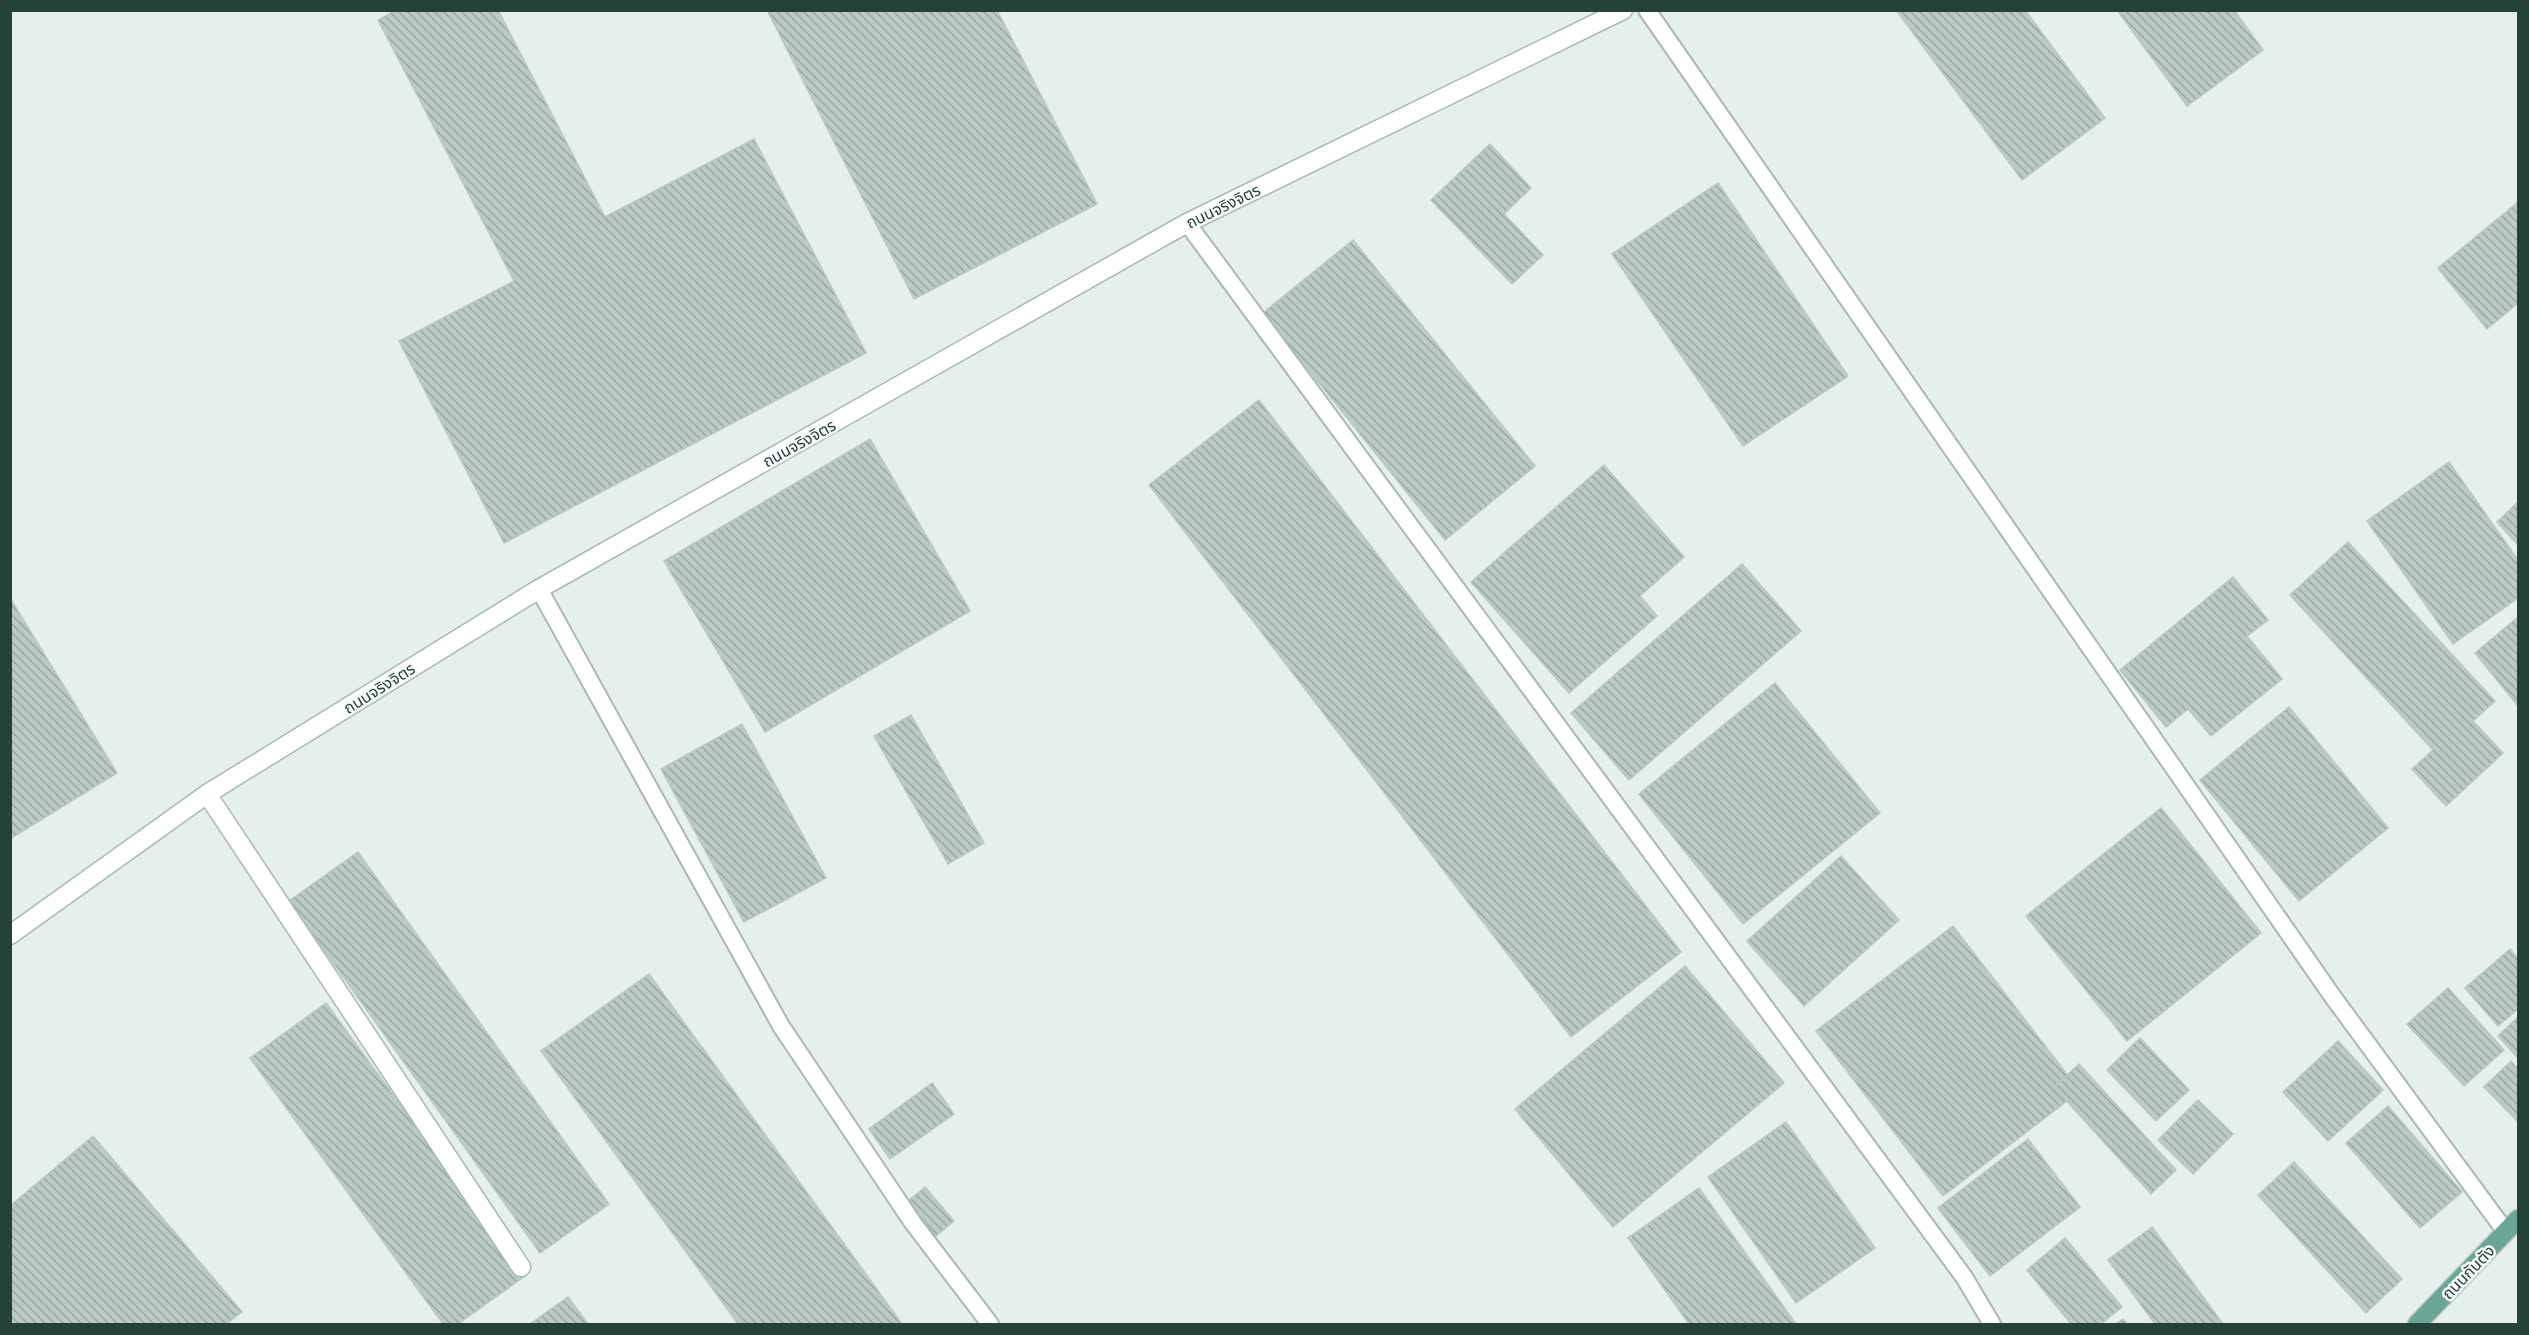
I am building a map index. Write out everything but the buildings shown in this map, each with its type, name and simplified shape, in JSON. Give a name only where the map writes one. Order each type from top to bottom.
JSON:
[{"type":"main road","name":"ถนนกันตัง","points":[[2417,1324],[2512,1226]]},
{"type":"street","name":"ถนนจริงจิตร","points":[[10,935],[207,794],[539,589],[1188,223],[1623,10]]},
{"type":"street","points":[[207,794],[521,1267]]},
{"type":"lane","points":[[1647,10],[2332,997],[2512,1226]]},
{"type":"lane","points":[[1188,223],[1964,1277],[1992,1324]]},
{"type":"lane","points":[[539,589],[781,1026],[913,1223],[990,1324]]}]
